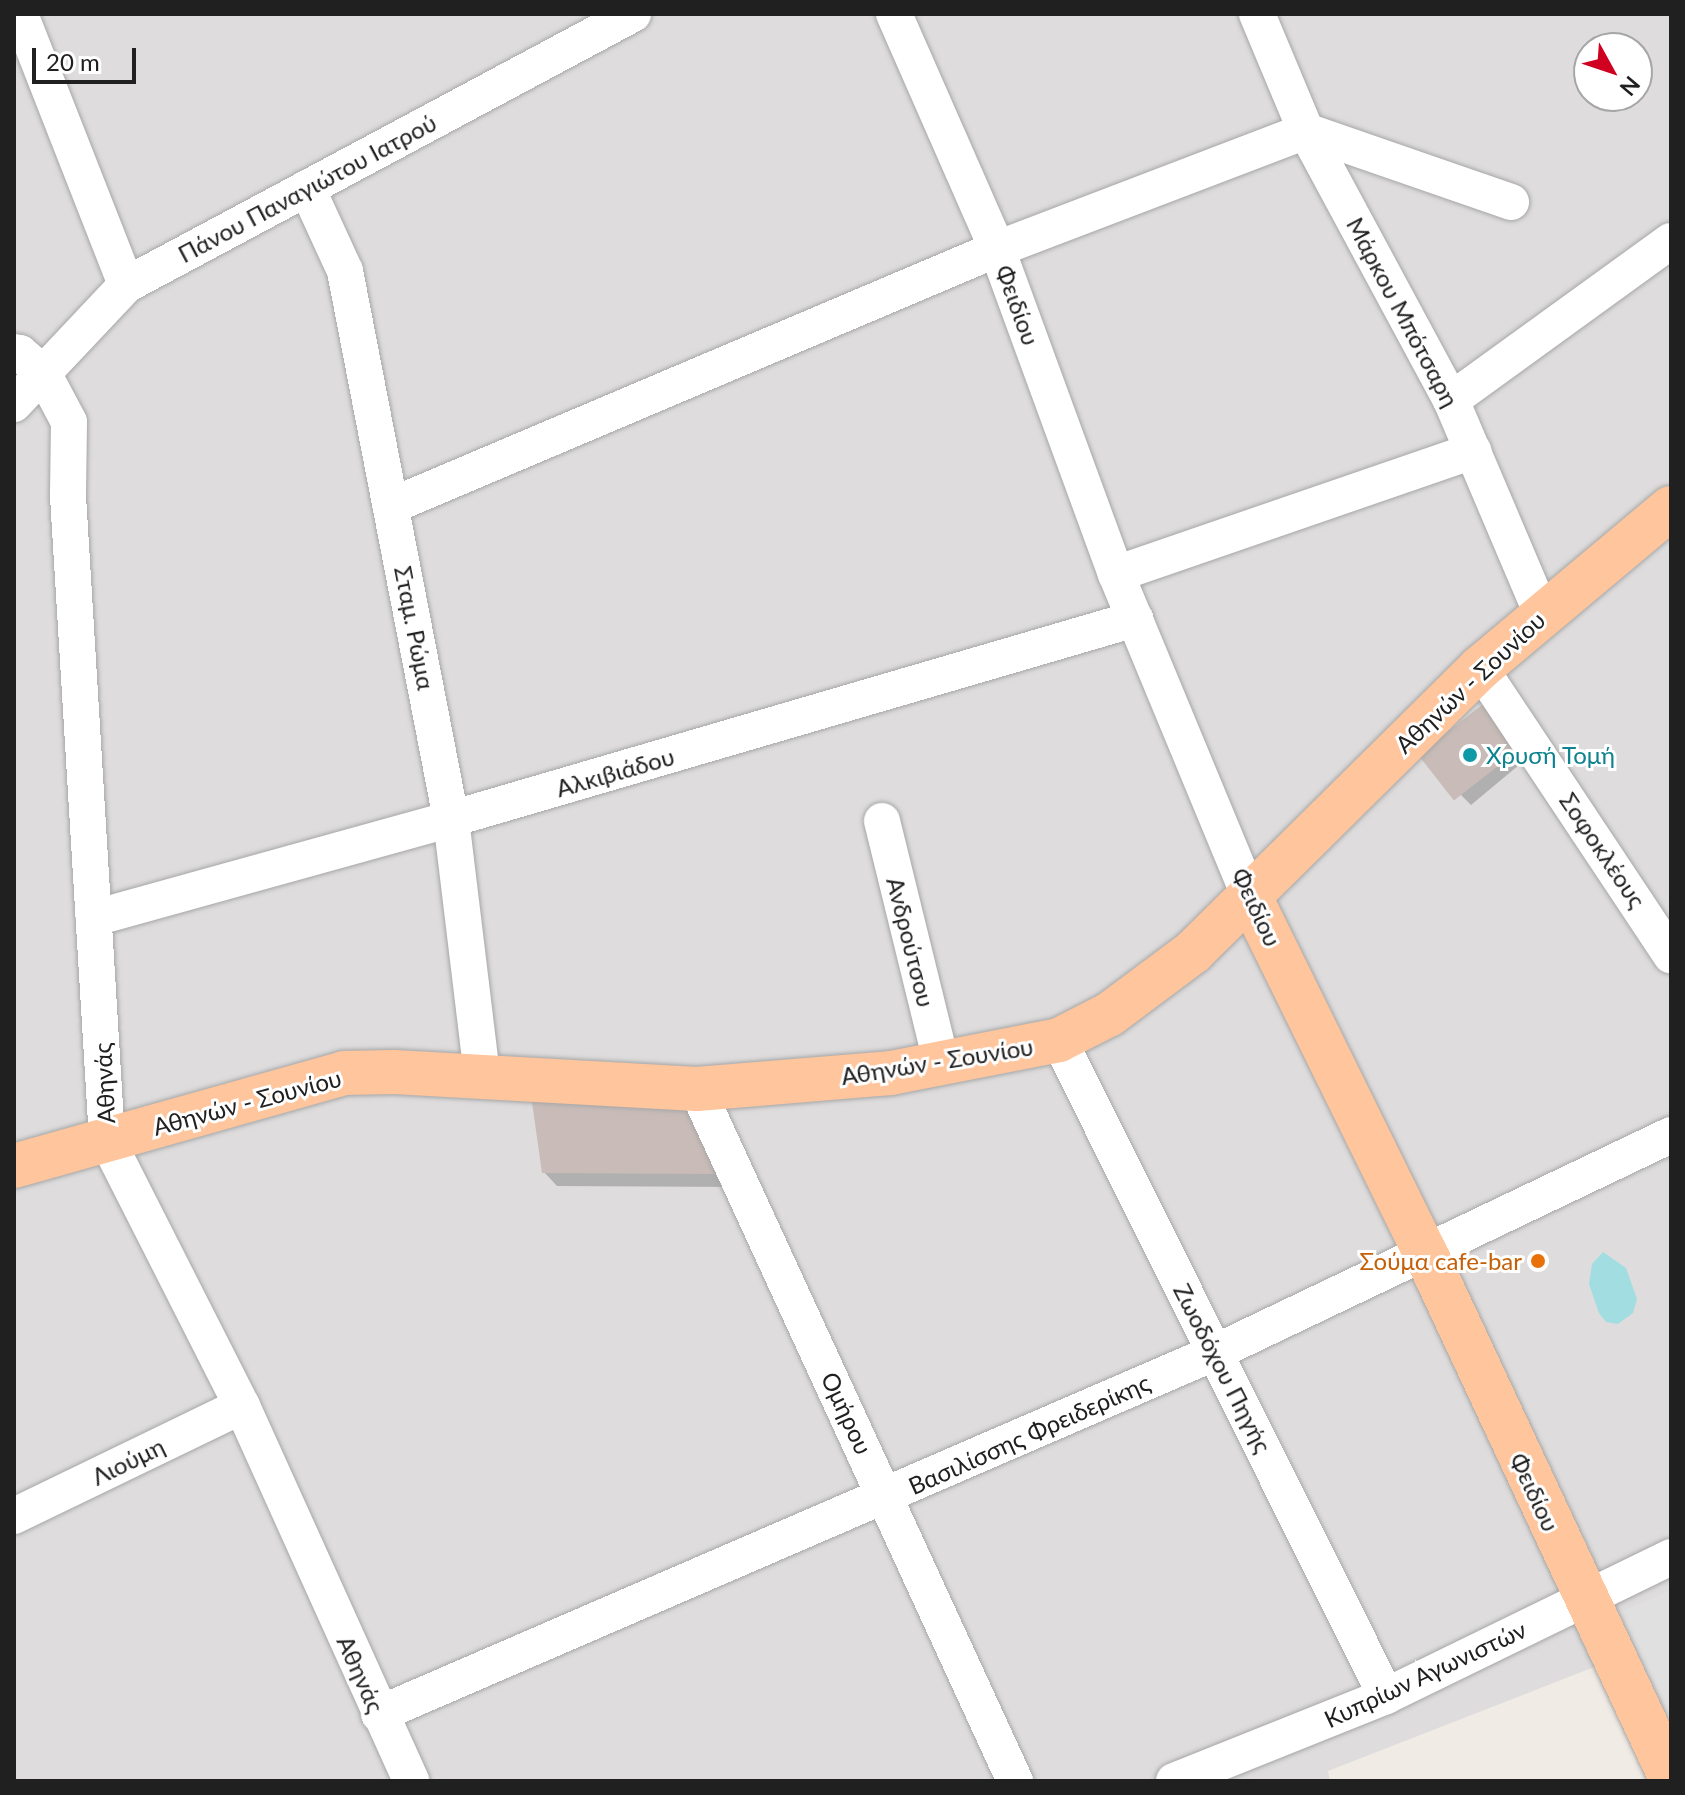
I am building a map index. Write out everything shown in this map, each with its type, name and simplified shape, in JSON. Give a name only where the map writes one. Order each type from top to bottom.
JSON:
[{"type":"main road","name":"Αθηνών - Σουνίου","points":[[14,1166],[344,1073],[697,1089],[891,1073],[1059,1040],[1110,1014],[1151,986],[1250,897],[1480,668],[1671,508]]},
{"type":"main road","name":"Φειδίου","points":[[1250,897],[1425,1252],[1584,1599],[1671,1778]]},
{"type":"street","points":[[20,14],[126,285]]},
{"type":"street","name":"Πάνου Παναγιώτου Ιατρού","points":[[14,404],[126,285],[633,14]]},
{"type":"street","name":"Φειδίου","points":[[894,14],[997,249],[1116,574],[1250,897]]},
{"type":"street","name":"Μάρκου Μπότσαρη","points":[[1257,14],[1306,131],[1451,400],[1542,614]]},
{"type":"street","points":[[391,506],[997,249],[1306,131],[1511,202]]},
{"type":"street","name":"Σταμ. Ρώμα","points":[[307,188],[345,271],[451,819],[482,1077]]},
{"type":"street","points":[[1451,400],[1671,241]]},
{"type":"street","points":[[14,352],[20,353],[43,373]]},
{"type":"street","name":"Αθηνάς","points":[[43,373],[69,422],[68,496],[107,1140],[242,1406],[411,1781]]},
{"type":"street","points":[[1116,574],[1473,451]]},
{"type":"street","name":"Αλκιβιάδου","points":[[94,918],[451,819],[1135,619]]},
{"type":"street","name":"Σοφοκλέους","points":[[1480,668],[1671,955]]},
{"type":"street","name":"Ανδρούτσου","points":[[882,821],[941,1062]]},
{"type":"street","name":"Ζωοδόχου Πηγής","points":[[1059,1040],[1386,1696]]},
{"type":"street","name":"Ομήρου","points":[[697,1089],[1015,1781]]},
{"type":"street","name":"Βασιλίσσης Φρειδερίκης","points":[[379,1714],[1216,1352],[1671,1135]]},
{"type":"street","name":"Λιούμη","points":[[14,1516],[242,1406]]},
{"type":"street","name":"Κυπρίων Αγωνιστών","points":[[1174,1781],[1386,1696],[1671,1557]]},
{"type":"shaded area","points":[[14,14],[1671,14],[1671,1637],[1328,1771],[1330,1781],[14,1781]]},
{"type":"shaded area","points":[[1671,1590],[1671,1714],[1666,1715],[1604,1619]]},
{"type":"water","points":[[1603,1252],[1626,1268],[1637,1299],[1633,1313],[1618,1324],[1606,1322],[1599,1313],[1589,1284],[1592,1264]]},
{"type":"building","name":"Χρυσή Τομή","points":[[1482,705],[1518,751],[1454,801],[1418,755]]},
{"type":"building","points":[[530,1088],[690,1095],[724,1174],[542,1173]]},
{"type":"place","name":"Χρυσή Τομή","points":[[1470,755]]},
{"type":"place","name":"Σούμα cafe-bar","points":[[1538,1261]]}]
